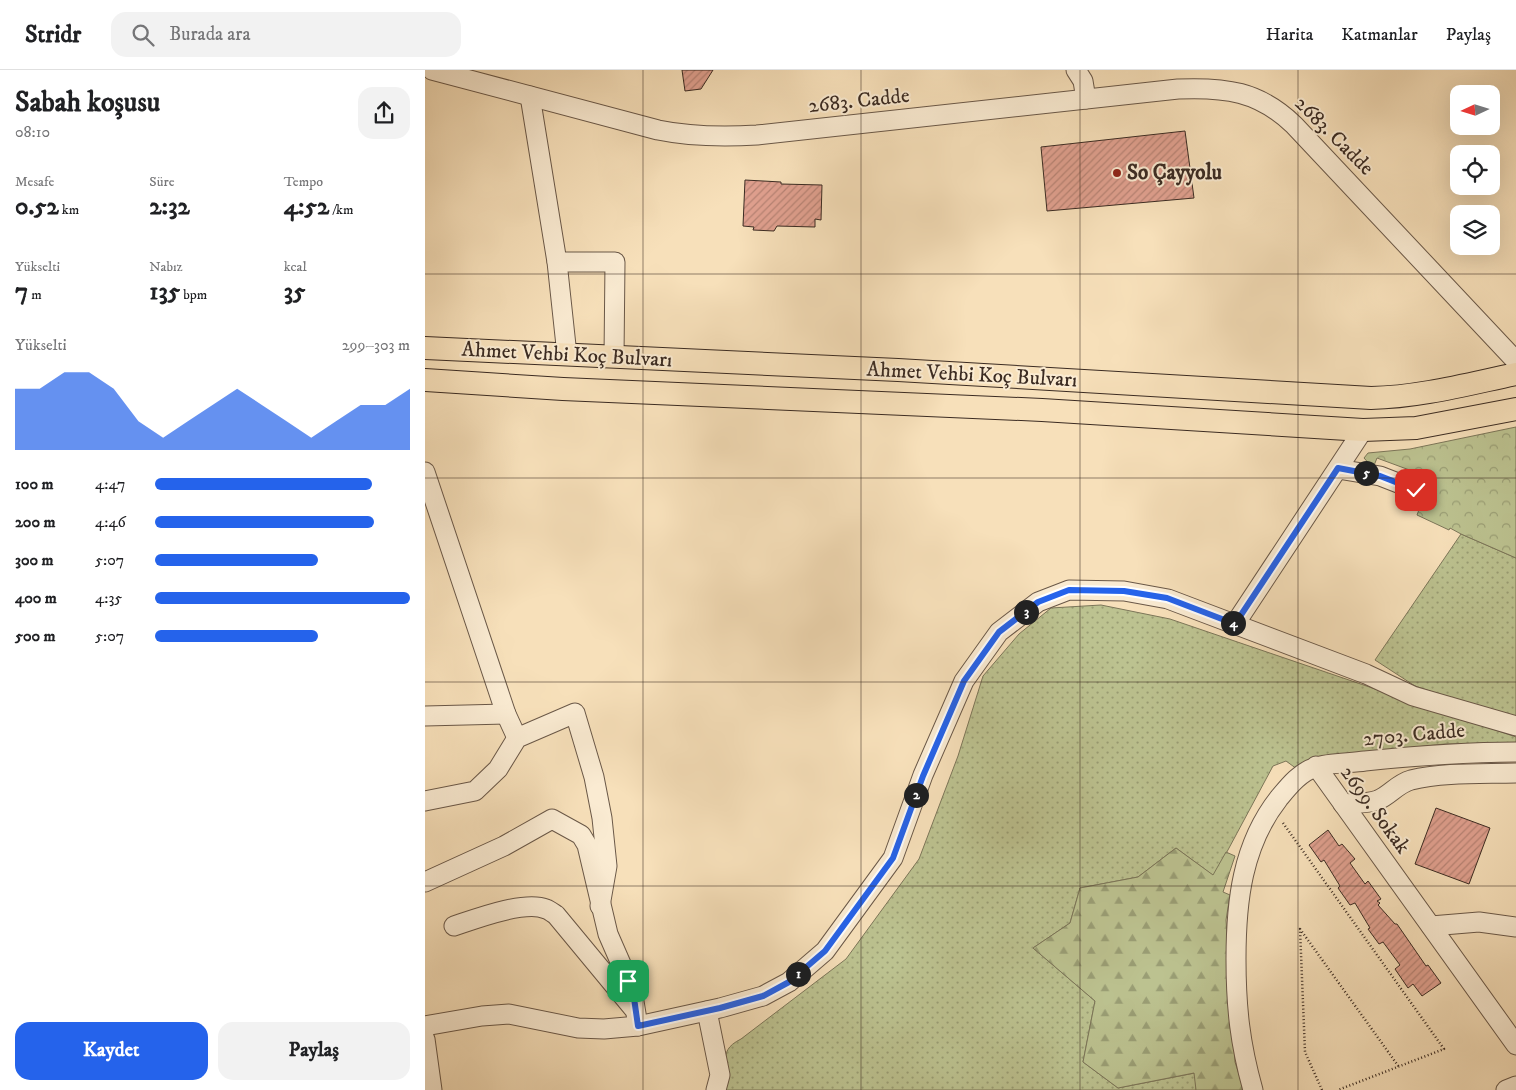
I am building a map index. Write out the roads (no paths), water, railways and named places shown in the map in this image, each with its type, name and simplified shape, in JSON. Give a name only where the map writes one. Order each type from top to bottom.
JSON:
[{"type":"main road","name":"Ahmet Vehbi Koç Bulvarı","points":[[425,348],[897,370],[1371,398],[1396,398],[1417,395],[1516,374]]},
{"type":"main road","name":"Ahmet Vehbi Koç Bulvarı","points":[[425,380],[563,389],[1042,410],[1363,430],[1416,428],[1516,409]]},
{"type":"street","name":"2683. Cadde","points":[[432,70],[658,130],[704,137],[766,134],[1199,88],[1221,89],[1240,93],[1271,105],[1294,125],[1516,361]]},
{"type":"street","points":[[1076,70],[1083,82],[1086,99]]},
{"type":"street","points":[[530,96],[557,262],[567,355]]},
{"type":"street","points":[[557,262],[615,262],[614,357]]},
{"type":"street","points":[[1235,624],[1363,430]]},
{"type":"street","points":[[1338,468],[1380,476],[1416,490]]},
{"type":"street","points":[[425,472],[506,714],[517,738]]},
{"type":"street","points":[[425,1026],[475,1017],[509,1014],[578,1028],[598,1030],[637,1018],[707,1011],[763,996],[789,982],[825,951],[893,858],[923,776],[964,681],[999,632],[1038,602],[1069,590],[1124,591],[1167,598],[1366,674],[1413,696],[1516,726]]},
{"type":"street","points":[[425,800],[475,791],[498,769],[517,738],[575,713],[595,777],[603,818],[607,866],[600,906]]},
{"type":"street","points":[[425,716],[506,714]]},
{"type":"street","name":"2703. Cadde","points":[[1316,766],[1412,756],[1516,752]]},
{"type":"street","name":"2699. Sokak","points":[[1253,1090],[1239,1029],[1236,966],[1238,901],[1243,876],[1260,827],[1272,807],[1299,776],[1316,766],[1516,1045]]},
{"type":"street","points":[[1343,804],[1368,803],[1379,800],[1397,786],[1410,780],[1450,775],[1516,773]]},
{"type":"street","points":[[425,882],[504,846],[552,819],[581,835],[587,845],[600,906],[612,947],[632,989],[637,1018]]},
{"type":"street","points":[[454,926],[521,907],[544,908],[556,915],[637,1018]]},
{"type":"street","points":[[1431,926],[1479,922],[1516,927]]},
{"type":"street","points":[[707,1011],[720,1075],[716,1090]]},
{"type":"street","points":[[425,1039],[432,1090]]},
{"type":"street","points":[[1506,1090],[1516,1086]]},
{"type":"place","name":"So Çayyolu","points":[[1117,173]]}]
